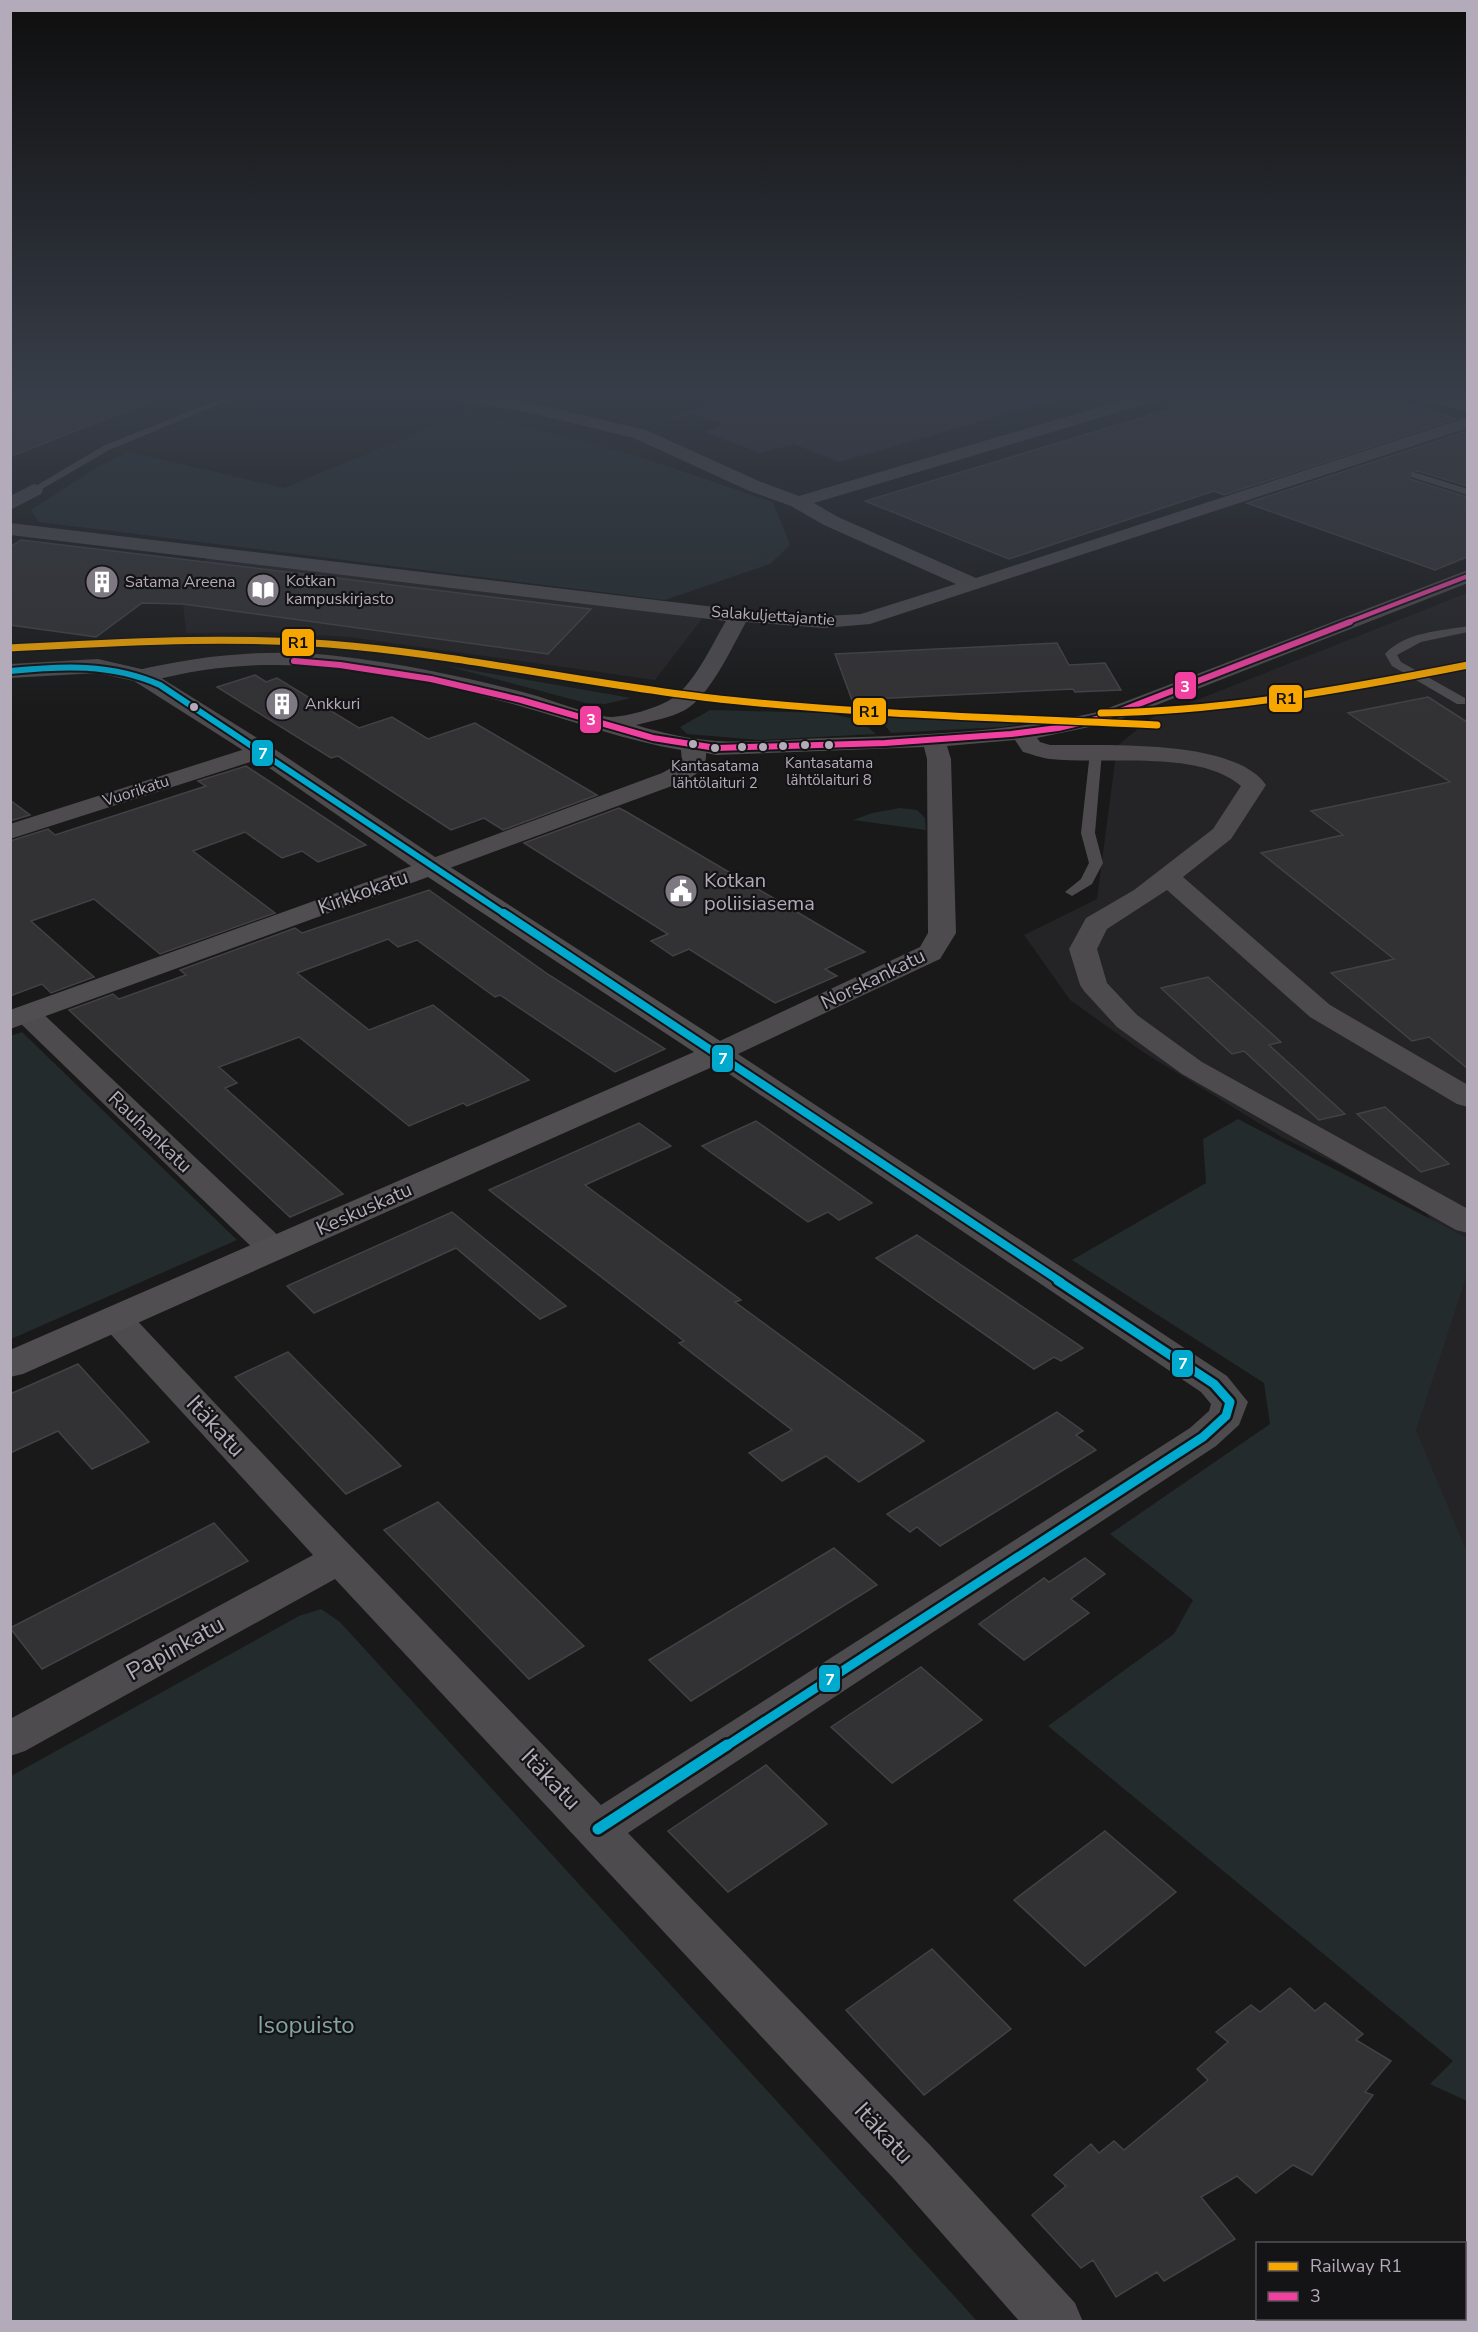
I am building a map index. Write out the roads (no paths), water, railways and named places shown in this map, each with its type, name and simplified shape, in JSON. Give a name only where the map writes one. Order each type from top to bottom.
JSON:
[{"type":"main road","points":[[431,867],[717,1053]]},
{"type":"main road","name":"Kirkkokatu","points":[[19,1017],[431,867]]},
{"type":"main road","name":"Keskuskatu","points":[[10,1365],[717,1053]]},
{"type":"street","points":[[795,501],[831,521],[975,585]]},
{"type":"street","points":[[798,502],[802,501]]},
{"type":"street","name":"Salakuljettajantie","points":[[10,529],[740,615],[824,622],[863,620],[1229,501]]},
{"type":"street","points":[[142,676],[217,660],[335,663],[425,676],[654,738],[692,746],[751,748],[930,741],[1022,733],[1069,726],[1117,713],[1467,576]]},
{"type":"street","points":[[608,725],[682,702],[694,690],[740,615]]},
{"type":"street","points":[[10,671],[98,666],[142,676],[261,751],[431,867]]},
{"type":"street","points":[[1022,733],[1031,747],[1049,752],[1096,752],[1212,761],[1239,772],[1254,785],[1222,834],[1143,896],[1096,924],[1083,949],[1094,985],[1127,1021],[1192,1068],[1467,1223]]},
{"type":"street","name":"Norskankatu","points":[[717,1053],[930,953],[942,933],[939,759],[938,750],[930,741]]},
{"type":"street","name":"Kirkkokatu","points":[[431,867],[689,770],[695,754],[692,746]]},
{"type":"street","name":"Vuorikatu","points":[[10,832],[261,751]]},
{"type":"street","points":[[1167,877],[1320,1011],[1467,1098]]},
{"type":"street","name":"Rauhankatu","points":[[19,1017],[273,1249]]},
{"type":"street","points":[[598,1829],[1203,1437],[1226,1416],[1230,1402],[1214,1384],[717,1053]]},
{"type":"street","name":"Itäkatu","points":[[116,1318],[912,2163],[1056,2322]]},
{"type":"street","name":"Papinkatu","points":[[10,1739],[340,1558]]},
{"type":"lane","points":[[1465,701],[1396,664],[1391,654],[1400,646],[1418,640],[1467,629]]},
{"type":"lane","points":[[1072,892],[1087,881],[1096,864],[1088,833],[1096,752]]},
{"type":"rail line","name":"R1","points":[[10,648],[224,640],[309,643],[399,651],[682,695],[729,700],[889,712],[1157,725]]},
{"type":"rail line","name":"R1","points":[[1101,713],[1240,705],[1331,691],[1468,665]]},
{"type":"place","name":"Satama Areena","points":[[102,582]]},
{"type":"place","name":"Kotkan kampuskirjasto","points":[[263,590]]},
{"type":"place","name":"Ankkuri","points":[[282,704]]},
{"type":"place","name":"Kantasatama lähtölaituri 8","points":[[829,745]]},
{"type":"place","name":"Kantasatama lähtölaituri 2","points":[[715,748]]},
{"type":"place","name":"Kotkan poliisiasema","points":[[681,891]]},
{"type":"park label","name":"Isopuisto","points":[[306,2025]]}]
